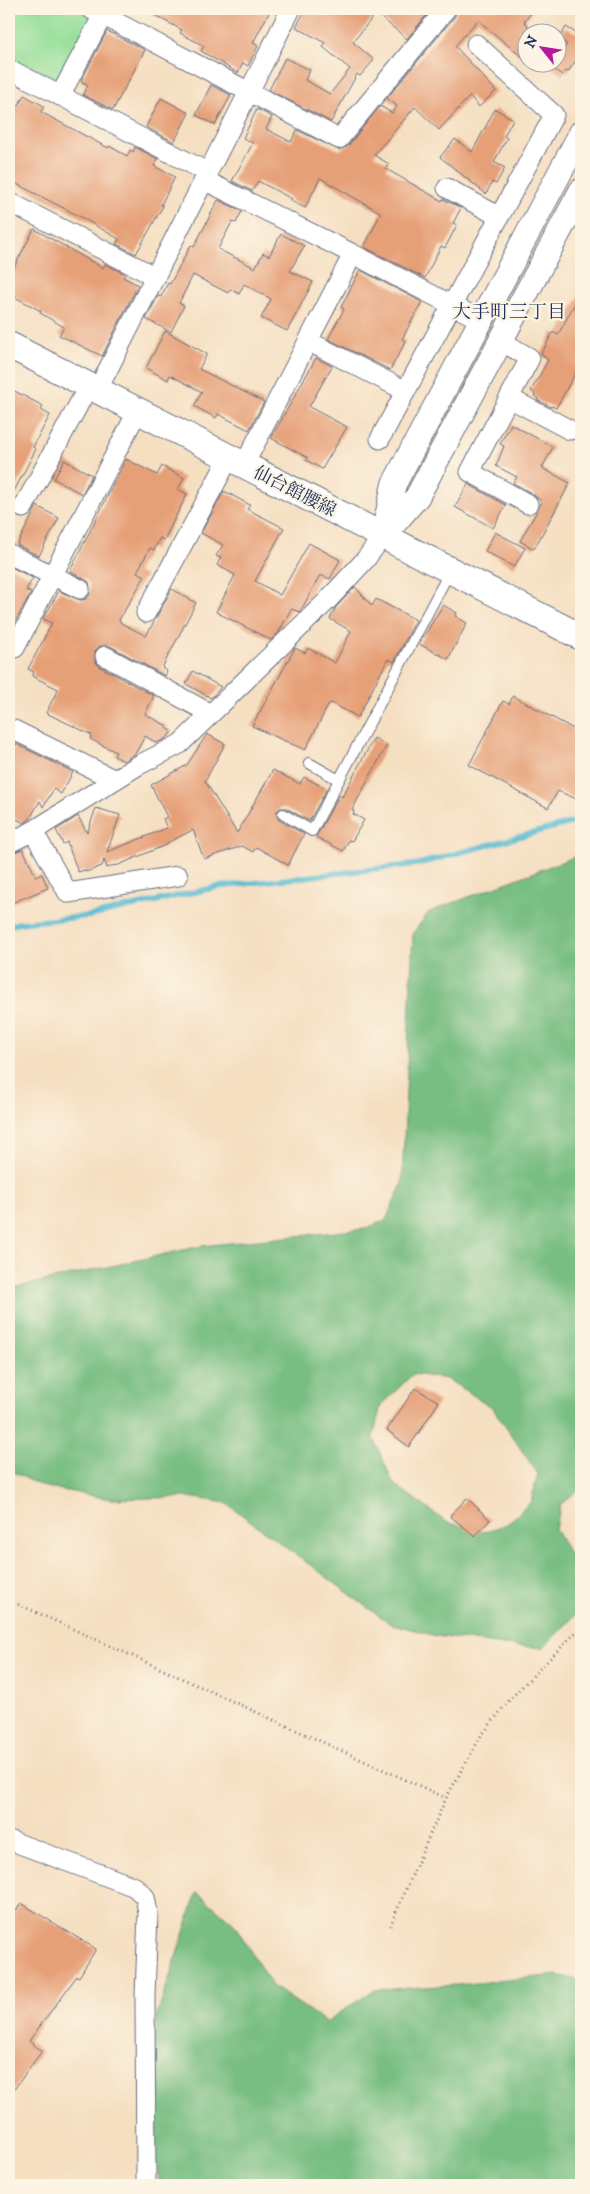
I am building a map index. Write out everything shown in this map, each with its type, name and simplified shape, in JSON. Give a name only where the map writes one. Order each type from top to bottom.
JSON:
[{"type":"main road","name":"仙台館腰線","points":[[9,345],[581,637]]},
{"type":"street","points":[[23,508],[156,277],[291,9]]},
{"type":"street","points":[[60,96],[97,12],[251,91],[339,139],[441,10]]},
{"type":"street","points":[[380,439],[498,216],[554,115],[476,44]]},
{"type":"street","points":[[9,70],[353,254],[481,320]]},
{"type":"street","points":[[382,536],[394,484],[581,132]]},
{"type":"street","points":[[447,188],[498,216]]},
{"type":"street","points":[[178,876],[68,893],[18,835],[180,744],[326,602],[365,560],[382,536],[417,496],[581,192]]},
{"type":"street","points":[[9,202],[156,277]]},
{"type":"street","points":[[146,613],[308,341],[353,254]]},
{"type":"street","points":[[308,341],[398,387]]},
{"type":"street","points":[[501,341],[530,358],[470,472],[528,504]]},
{"type":"street","points":[[509,398],[570,430]]},
{"type":"street","points":[[15,648],[137,412]]},
{"type":"street","points":[[9,554],[80,589]]},
{"type":"street","points":[[106,656],[211,714]]},
{"type":"street","points":[[14,730],[115,780]]},
{"type":"street","points":[[9,1840],[135,1887],[145,1897],[148,1913],[145,1996],[146,2185]]},
{"type":"lane","points":[[283,814],[312,831],[450,571]]},
{"type":"lane","points":[[309,763],[339,780]]},
{"type":"path","points":[[9,1600],[446,1798]]},
{"type":"path","points":[[390,1926],[446,1798],[481,1736],[493,1718],[581,1627]]},
{"type":"green space","points":[[9,9],[76,9],[90,16],[92,24],[62,80],[53,84],[9,60]]},
{"type":"green space","points":[[581,856],[581,1488],[561,1504],[555,1529],[581,1574],[581,1609],[543,1648],[436,1636],[389,1623],[226,1503],[189,1497],[110,1499],[41,1486],[9,1470],[9,1289],[201,1246],[364,1229],[386,1220],[402,1184],[413,933],[429,912]],"holes":[[[413,1374],[447,1379],[492,1407],[538,1474],[531,1502],[507,1524],[485,1532],[446,1522],[393,1483],[373,1437],[381,1405]]]},
{"type":"green space","points":[[197,1892],[234,1924],[272,1986],[326,2022],[374,1990],[457,1985],[557,1975],[581,1981],[581,2185],[160,2185],[146,2098],[157,2016]]},
{"type":"building","points":[[143,9],[271,9],[253,43],[258,46],[248,66],[243,63],[238,73],[201,51],[204,46],[180,33],[182,30]]},
{"type":"building","points":[[306,9],[426,9],[429,12],[407,39],[376,13],[353,42],[374,60],[360,76],[357,74],[331,122],[269,90],[285,58],[310,70],[305,80],[330,94],[350,69],[323,47],[325,43],[296,27]]},
{"type":"building","points":[[457,9],[534,9],[524,22],[518,22],[518,54],[478,20],[455,46],[496,91],[479,107],[470,96],[439,130],[415,107],[374,155],[389,164],[386,169],[442,201],[443,199],[461,208],[453,223],[457,225],[445,248],[441,246],[425,278],[364,247],[381,213],[320,178],[305,208],[258,181],[252,191],[232,181],[253,143],[243,138],[257,109],[272,117],[266,129],[291,142],[297,130],[339,150],[348,146],[380,106],[392,113],[397,106],[387,98],[455,16]]},
{"type":"building","points":[[581,25],[581,53],[568,72],[568,28],[576,33]]},
{"type":"building","points":[[107,31],[145,50],[113,110],[83,95],[88,85],[81,81]]},
{"type":"building","points":[[211,85],[231,95],[215,125],[196,115]]},
{"type":"building","points":[[24,95],[44,106],[41,112],[108,148],[109,146],[127,156],[130,150],[133,152],[135,147],[158,159],[154,166],[175,177],[161,205],[163,206],[136,254],[116,244],[119,239],[9,180],[9,123]]},
{"type":"building","points":[[161,98],[189,113],[174,142],[146,127]]},
{"type":"building","points":[[495,109],[513,119],[504,136],[507,138],[494,162],[505,168],[496,184],[492,182],[486,194],[440,157],[455,139],[472,152]]},
{"type":"building","points":[[218,200],[242,211],[236,223],[232,222],[218,249],[255,268],[263,253],[269,256],[281,234],[304,246],[290,271],[313,282],[287,331],[261,318],[271,299],[244,284],[239,294],[230,289],[228,293],[193,275],[179,303],[184,306],[171,332],[146,319],[158,296],[161,297],[168,283],[170,284],[191,245],[194,247]]},
{"type":"building","points":[[34,229],[103,268],[105,264],[125,274],[123,277],[138,285],[102,356],[59,335],[64,327],[40,313],[41,311],[9,294],[9,277]]},
{"type":"building","points":[[360,270],[422,302],[402,339],[406,341],[390,370],[328,339],[344,309],[341,307]]},
{"type":"building","points":[[581,292],[581,374],[576,372],[556,408],[551,407],[537,400],[538,398],[531,391],[548,360],[541,354],[553,332],[558,335]]},
{"type":"building","points":[[165,331],[207,354],[199,369],[264,402],[249,430],[218,414],[216,418],[194,406],[202,392],[170,375],[168,380],[146,368]]},
{"type":"building","points":[[316,358],[332,366],[309,407],[347,427],[322,469],[306,460],[308,458],[271,438]]},
{"type":"building","points":[[9,388],[43,406],[41,410],[50,415],[33,447],[36,449],[9,501]]},
{"type":"building","points":[[511,424],[553,447],[542,468],[570,483],[534,549],[520,541],[542,502],[533,494],[513,483],[517,477],[496,466],[504,446],[500,444]]},
{"type":"building","points":[[126,459],[157,475],[162,466],[184,478],[178,489],[187,494],[164,540],[160,538],[154,550],[150,548],[137,572],[145,576],[119,620],[121,623],[146,636],[172,589],[196,603],[162,668],[167,671],[165,676],[110,646],[100,646],[95,651],[95,661],[99,666],[154,696],[145,714],[167,726],[166,728],[172,731],[168,737],[157,743],[145,736],[135,754],[124,761],[114,756],[116,752],[90,739],[92,735],[46,713],[58,689],[32,676],[34,672],[28,669],[52,623],[43,619],[59,591],[80,600],[86,599],[90,594],[89,582],[70,571]]},
{"type":"building","points":[[64,460],[92,475],[82,494],[54,479]]},
{"type":"building","points":[[468,484],[506,505],[493,528],[455,507]]},
{"type":"building","points":[[224,491],[250,505],[247,509],[284,528],[255,581],[280,595],[309,543],[340,560],[330,579],[320,575],[300,612],[291,609],[279,632],[271,640],[216,612],[235,575],[217,565],[221,558],[216,556],[223,545],[201,533]]},
{"type":"building","points":[[37,506],[59,518],[39,556],[17,545]]},
{"type":"building","points":[[495,532],[525,548],[514,567],[485,551]]},
{"type":"building","points":[[9,566],[33,578],[26,590],[31,593],[9,633]]},
{"type":"building","points":[[355,587],[372,606],[376,599],[416,620],[394,662],[388,659],[358,717],[331,703],[329,704],[305,750],[252,726],[295,648],[305,653],[308,648],[335,663],[351,631],[330,619],[336,607]]},
{"type":"building","points":[[443,605],[457,613],[455,616],[467,623],[448,659],[419,644]]},
{"type":"building","points":[[193,671],[221,687],[211,698],[186,684]]},
{"type":"building","points":[[513,696],[581,733],[581,801],[558,791],[548,808],[469,765],[503,701],[509,704]]},
{"type":"building","points":[[207,734],[225,744],[205,781],[237,833],[273,770],[300,784],[304,777],[327,789],[309,821],[286,808],[280,808],[277,811],[279,820],[304,834],[288,865],[256,847],[253,852],[242,846],[204,859],[193,830],[168,844],[116,866],[107,868],[104,860],[102,866],[86,872],[85,870],[78,872],[67,842],[63,844],[56,830],[78,816],[87,833],[96,808],[120,815],[107,852],[167,828],[163,819],[167,817],[151,785],[187,765]]},
{"type":"building","points":[[374,738],[387,745],[352,810],[354,811],[353,814],[364,820],[352,841],[349,840],[343,851],[316,837],[339,795],[342,797]]},
{"type":"building","points":[[16,744],[73,772],[61,794],[54,789],[43,807],[40,801],[29,820],[24,823],[9,815],[9,757]]},
{"type":"building","points":[[23,849],[36,877],[42,874],[48,888],[9,904],[9,854]]},
{"type":"building","points":[[415,1388],[439,1402],[409,1447],[387,1430]]},
{"type":"building","points":[[467,1498],[490,1520],[475,1536],[450,1516]]},
{"type":"building","points":[[21,1903],[96,1949],[79,1977],[77,1976],[29,2041],[42,2051],[9,2096],[9,1922]]},
{"type":"waterway","points":[[9,926],[19,923],[90,916],[217,887],[418,864],[581,820]]},
{"type":"district","name":"大手町三丁目","points":[[509,311]]}]
